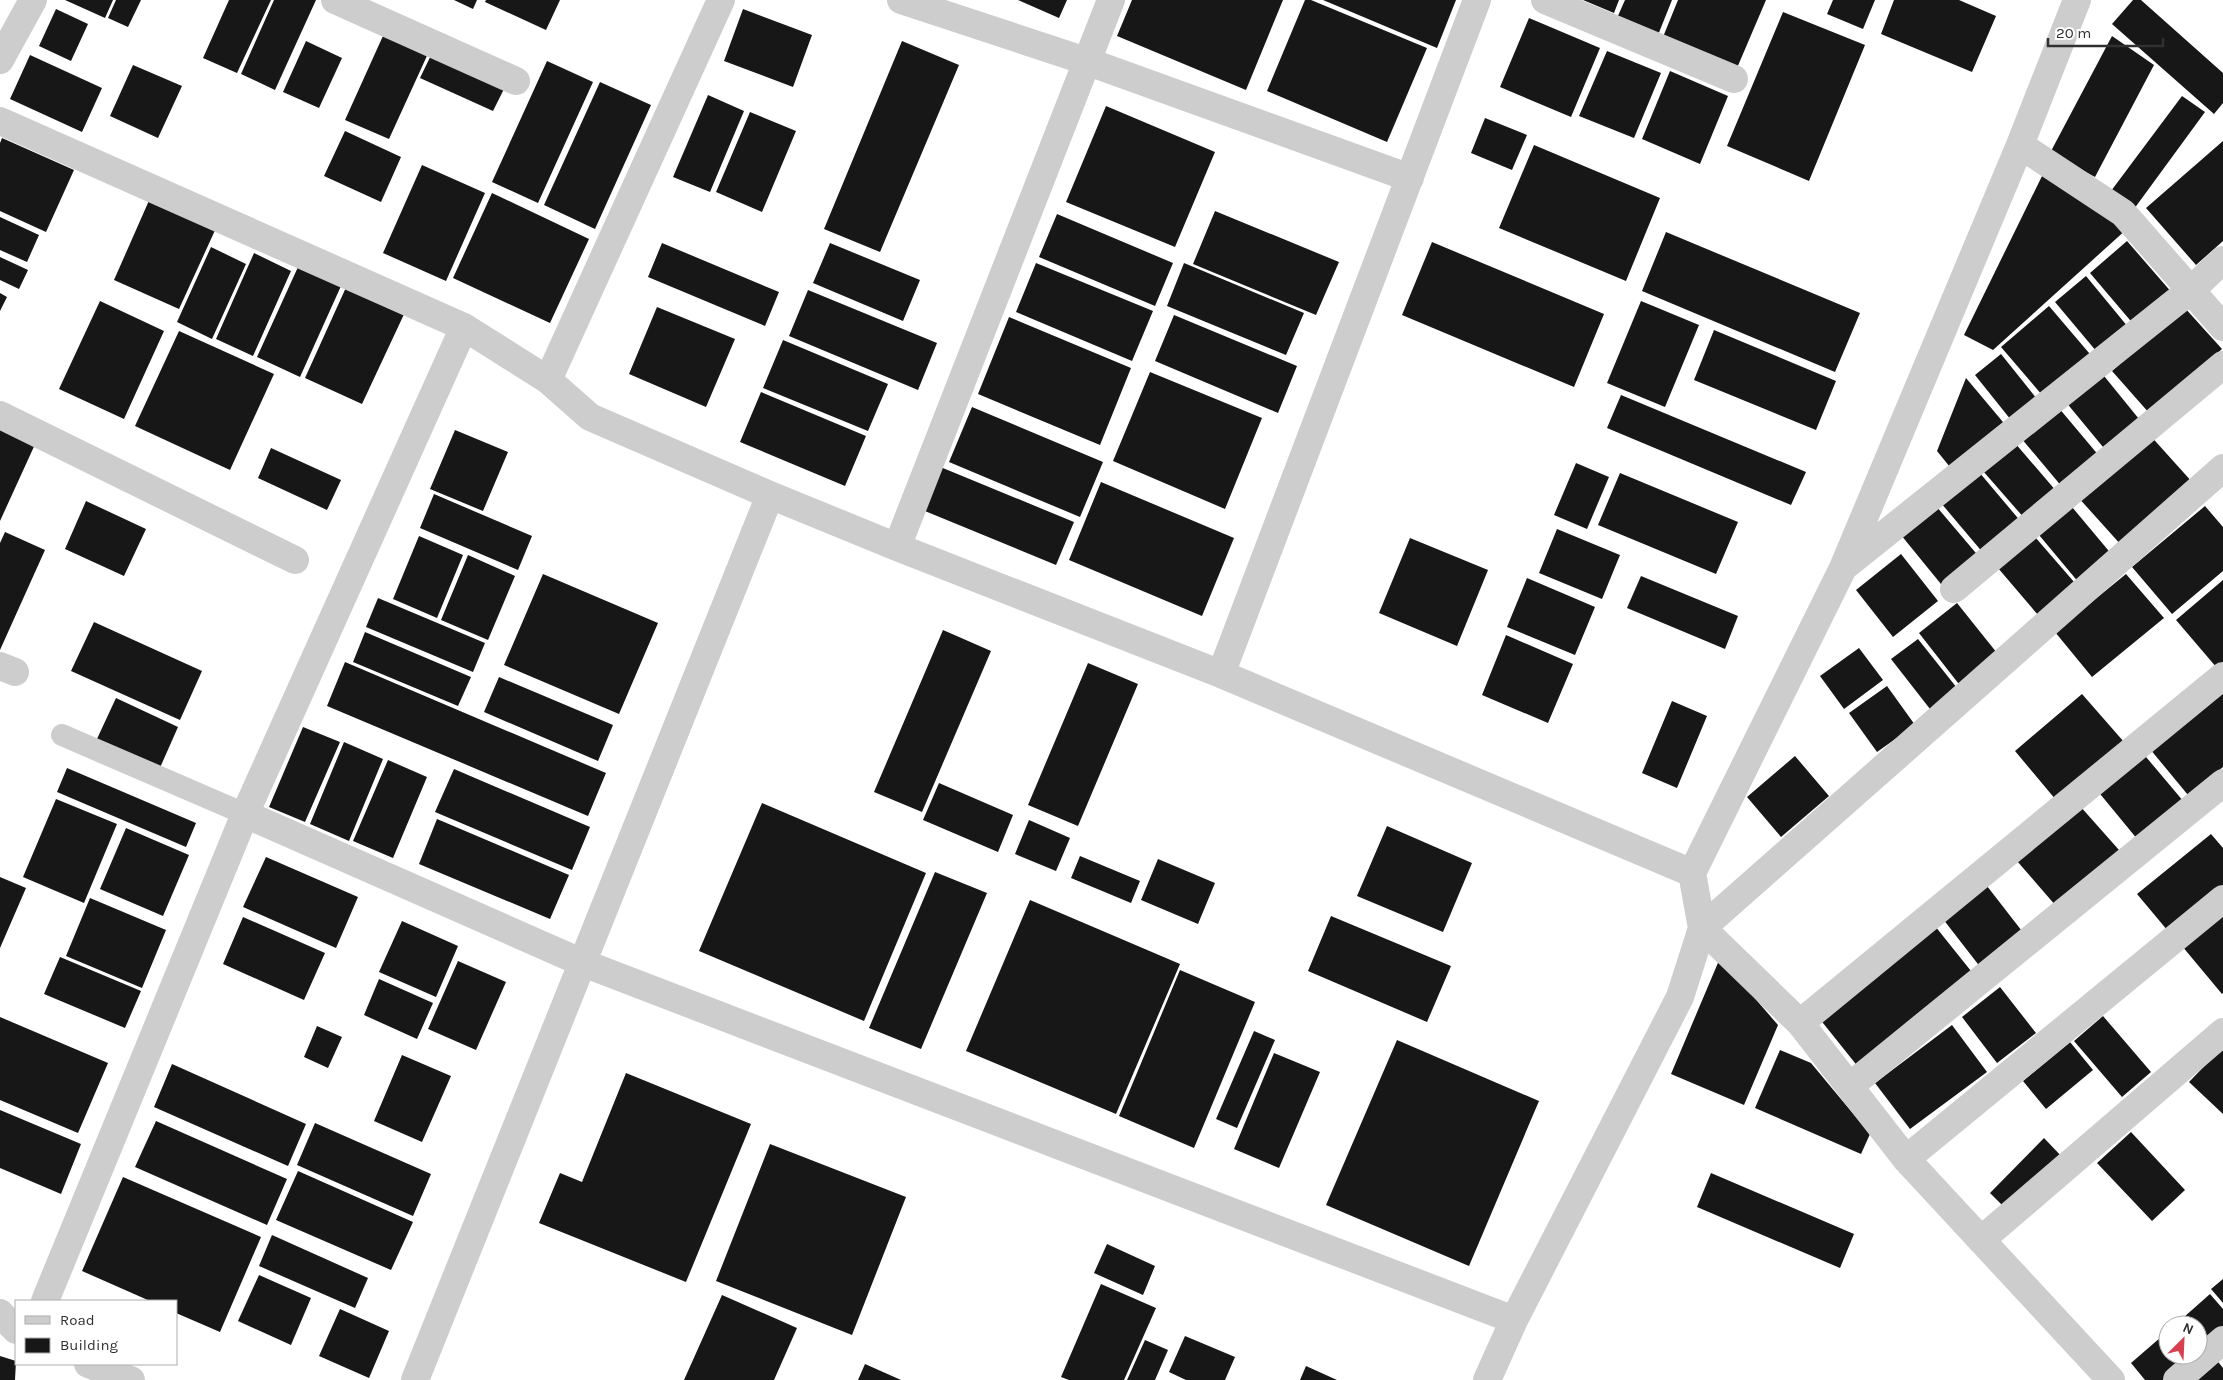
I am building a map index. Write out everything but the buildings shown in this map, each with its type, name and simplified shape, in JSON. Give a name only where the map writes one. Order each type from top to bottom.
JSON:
[{"type":"street","points":[[0,60],[33,0]]},
{"type":"street","points":[[335,0],[516,81]]},
{"type":"street","points":[[548,380],[721,0]]},
{"type":"street","points":[[901,0],[1086,61],[1410,178]]},
{"type":"street","points":[[897,547],[1111,0]]},
{"type":"street","points":[[1222,674],[1477,0]]},
{"type":"street","points":[[1545,0],[1734,79]]},
{"type":"street","points":[[1488,1380],[1514,1320],[1680,997],[1702,928],[1692,873],[1843,568],[2020,145],[2076,0]]},
{"type":"street","points":[[0,121],[464,327],[548,380],[590,417],[770,496],[1222,674],[1692,873]]},
{"type":"street","points":[[2020,145],[2123,213],[2223,327]]},
{"type":"street","points":[[1843,568],[2192,290],[2223,260]]},
{"type":"street","points":[[45,1300],[245,814],[464,327]]},
{"type":"street","points":[[1954,589],[2223,365]]},
{"type":"street","points":[[0,415],[295,560]]},
{"type":"street","points":[[1702,928],[2223,468]]},
{"type":"street","points":[[415,1380],[770,496]]},
{"type":"street","points":[[1800,1023],[2223,676]]},
{"type":"street","points":[[1850,1086],[2223,783]]},
{"type":"street","points":[[245,814],[583,963],[1514,1320]]},
{"type":"street","points":[[1906,1159],[2223,899]]},
{"type":"street","points":[[1702,928],[1800,1023],[1906,1159],[2111,1380]]},
{"type":"street","points":[[1981,1240],[2223,1032]]},
{"type":"street","points":[[0,1313],[15,1329]]},
{"type":"street","points":[[2177,1380],[2223,1340]]},
{"type":"street","points":[[91,1365],[131,1380]]},
{"type":"lane","points":[[62,734],[245,814]]}]
